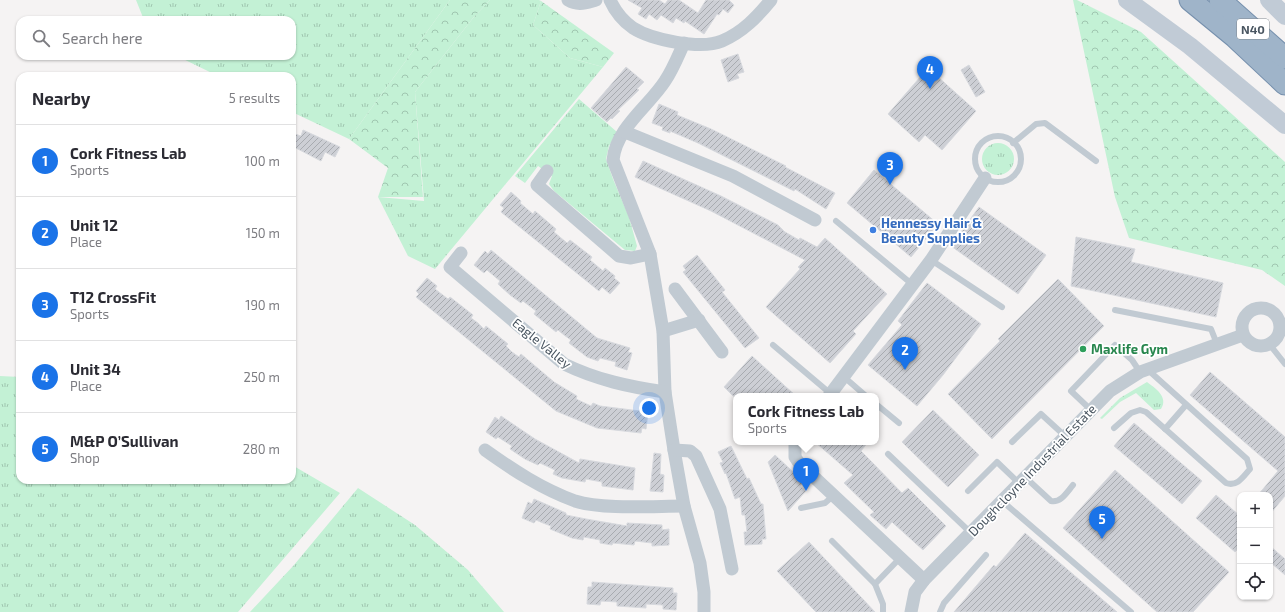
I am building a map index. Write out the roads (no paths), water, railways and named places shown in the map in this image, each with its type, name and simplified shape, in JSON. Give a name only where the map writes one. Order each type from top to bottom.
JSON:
[{"type":"highway","points":[[1180,0],[1235,37]]},
{"type":"highway","name":"N40","points":[[1190,0],[1235,37],[1285,84]]},
{"type":"highway","name":"N40","points":[[1220,0],[1285,58]]},
{"type":"main road","points":[[1127,0],[1190,46],[1285,125]]},
{"type":"main road","points":[[1269,0],[1285,16]]},
{"type":"street","points":[[568,0],[575,4],[582,4],[596,0]]},
{"type":"street","points":[[610,0],[624,20],[640,32],[684,43],[707,44],[722,41],[743,29],[771,0]]},
{"type":"street","points":[[684,43],[664,82],[625,132],[616,147],[613,160],[650,254],[663,331],[665,392],[684,506],[700,563],[704,592],[704,612]]},
{"type":"street","points":[[625,132],[733,176],[815,220]]},
{"type":"street","points":[[547,172],[537,185],[619,256],[631,258],[650,254]]},
{"type":"street","points":[[832,393],[931,260],[985,178]]},
{"type":"street","name":"Eagle Valley","points":[[461,253],[450,267],[564,364],[582,373],[622,385],[665,392]]},
{"type":"street","points":[[675,289],[722,352]]},
{"type":"street","points":[[1255,309],[1268,309],[1278,317],[1280,329],[1275,341],[1270,345],[1264,347],[1252,344],[1243,335],[1242,328],[1245,316],[1255,309]]},
{"type":"street","points":[[663,331],[699,320]]},
{"type":"street","name":"Doughcloyne Industrial Estate","points":[[910,612],[915,592],[924,580],[1065,436],[1119,384],[1143,370],[1243,335]]},
{"type":"street","points":[[795,445],[795,457],[799,463],[924,580]]},
{"type":"street","points":[[485,450],[525,479],[576,501],[611,506],[684,506]]},
{"type":"street","points":[[674,450],[690,451],[696,456],[720,509],[732,569]]},
{"type":"lane","points":[[1013,143],[1036,124],[1045,123],[1096,161]]},
{"type":"lane","points":[[1000,137],[1013,143],[1018,149],[1020,163],[1013,176],[1000,182],[985,178],[976,167],[976,152],[980,145],[985,140],[1000,137]]},
{"type":"lane","points":[[836,221],[913,285]]},
{"type":"lane","points":[[931,260],[1002,307]]},
{"type":"lane","points":[[1115,310],[1211,329],[1217,344]]},
{"type":"lane","points":[[773,345],[828,393]]},
{"type":"lane","points":[[1091,410],[1070,391],[1115,345],[1247,459],[1250,469],[1237,483],[1230,484],[1226,482],[1146,412],[1140,410],[1131,413],[1114,428]]},
{"type":"lane","points":[[1270,345],[1285,364]]},
{"type":"lane","points":[[844,377],[863,393]]},
{"type":"lane","points":[[1165,428],[1186,405]]},
{"type":"lane","points":[[879,406],[899,423]]},
{"type":"lane","points":[[1012,442],[1041,414],[1065,436]]},
{"type":"lane","points":[[888,454],[971,533]]},
{"type":"lane","points":[[968,491],[997,462],[1051,501],[1055,502],[1060,500],[1073,485]]},
{"type":"lane","points":[[801,508],[825,503],[833,496]]},
{"type":"lane","points":[[1002,501],[1131,612]]},
{"type":"lane","points":[[832,541],[875,584],[883,612]]},
{"type":"lane","points":[[940,612],[944,603],[986,555]]},
{"type":"lane","points":[[875,584],[900,558]]},
{"type":"place","name":"Unit 34","points":[[930,89]]},
{"type":"place","name":"T12 CrossFit","points":[[890,185]]},
{"type":"place","name":"Hennessy Hair & Beauty Supplies","points":[[873,230]]},
{"type":"place","name":"Maxlife Gym","points":[[1083,349]]},
{"type":"place","name":"Unit 12","points":[[905,370]]},
{"type":"place","name":"Cork Fitness Lab","points":[[806,491]]},
{"type":"place","name":"M&P O’Sullivan","points":[[1102,539]]}]
